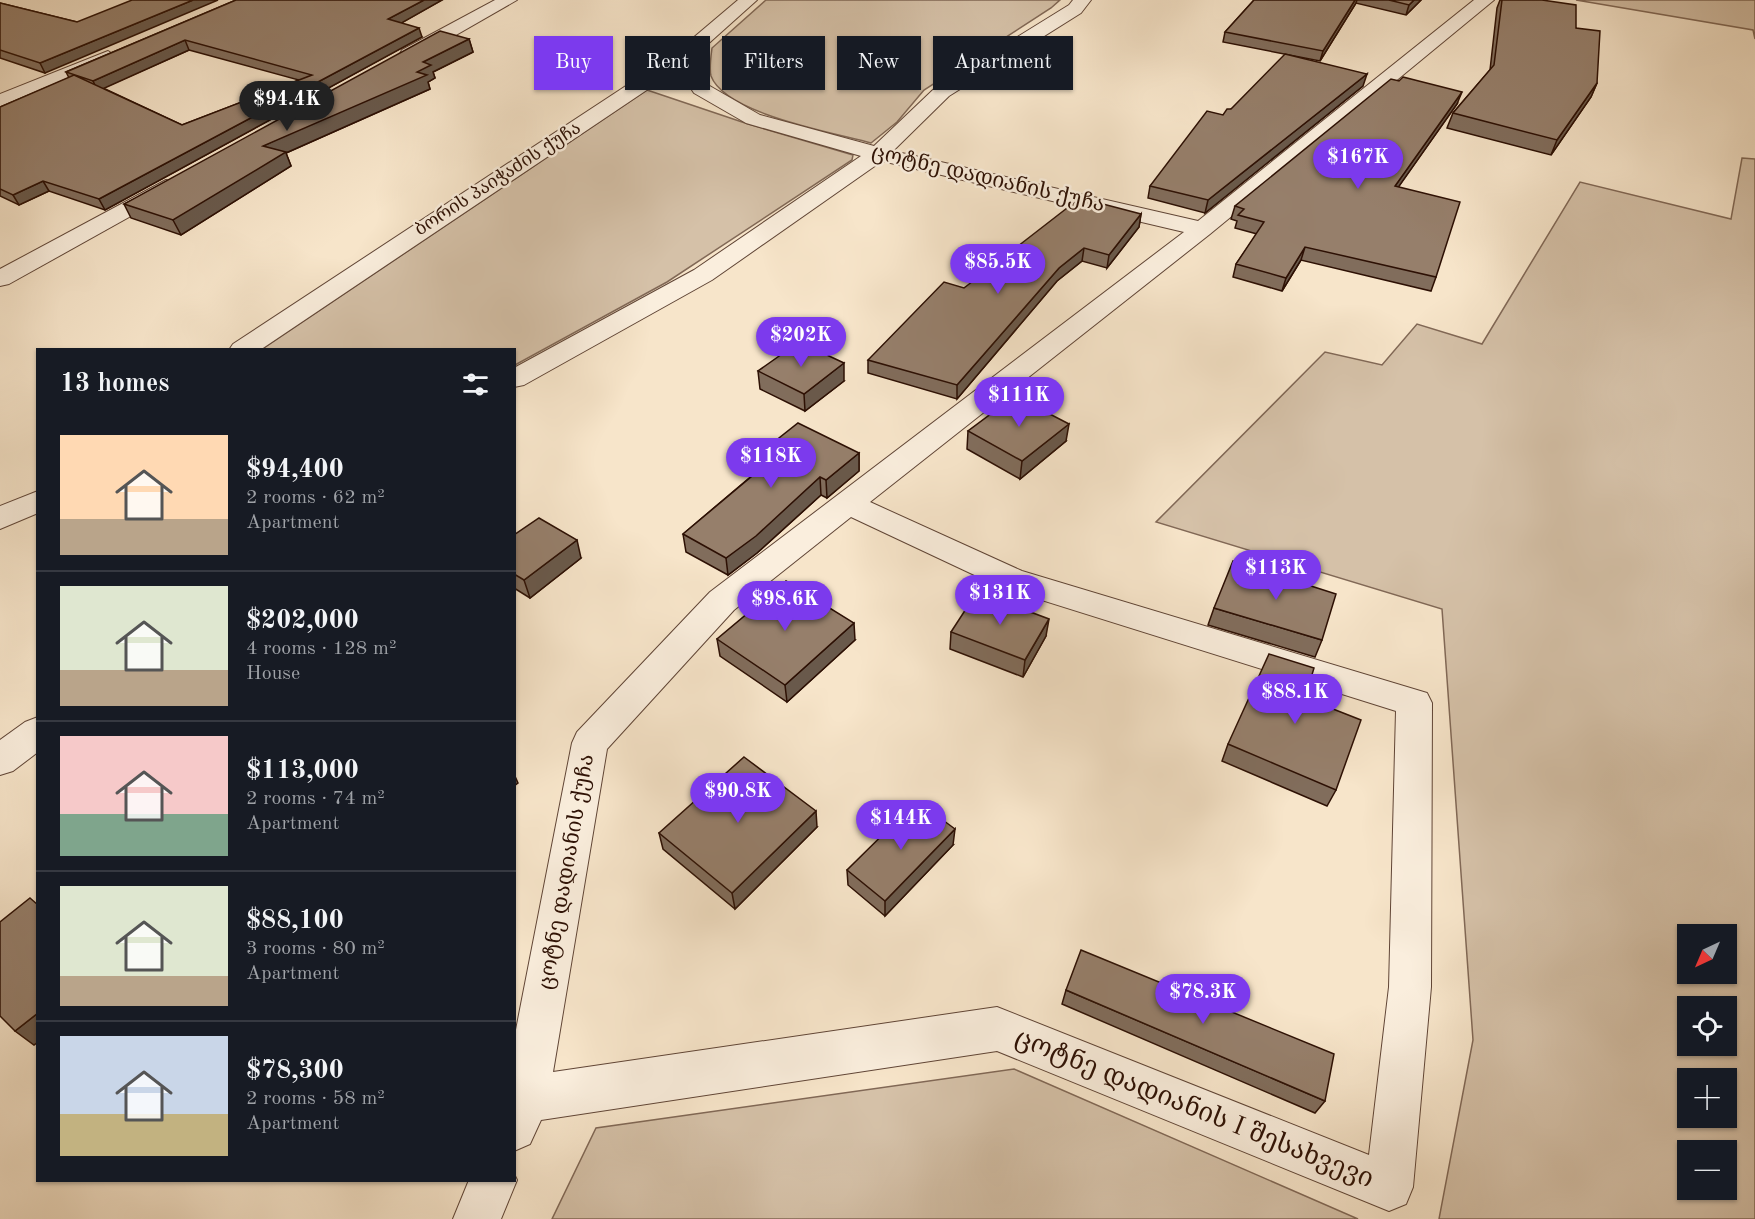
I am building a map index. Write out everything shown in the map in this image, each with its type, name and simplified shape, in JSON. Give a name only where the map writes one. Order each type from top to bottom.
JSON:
[{"type":"street","points":[[393,62],[508,0]]},
{"type":"street","name":"ბორის პაიჭაძის ქუჩა","points":[[707,36],[748,0]]},
{"type":"street","points":[[516,378],[703,275],[878,154],[942,92],[1075,9],[1082,0]]},
{"type":"street","points":[[1202,229],[1485,0]]},
{"type":"street","points":[[0,101],[120,52]]},
{"type":"street","name":"ბორის პაიჭაძის ქუჩა","points":[[245,348],[633,90]]},
{"type":"street","name":"ცოტნე დადიანის ქუჩა","points":[[703,90],[753,119],[878,154],[1202,229]]},
{"type":"street","points":[[0,279],[186,176]]},
{"type":"street","name":"ცოტნე დადიანის ქუჩა","points":[[520,1114],[590,743],[722,601],[1202,229]]},
{"type":"street","points":[[0,518],[36,502]]},
{"type":"street","name":"ცოტნე დადიანის I შესახვევი","points":[[520,1114],[997,1029],[1389,1188],[1410,987],[1414,703],[1011,579],[846,503]]},
{"type":"street","points":[[0,760],[36,733]]},
{"type":"street","points":[[477,1219],[492,1182]]},
{"type":"shaded area","points":[[766,0],[1060,0],[1008,36],[933,36],[933,84],[924,90],[897,122],[871,143],[783,120],[758,111],[737,101],[720,89],[711,76],[712,48],[722,39],[722,90],[825,90],[825,36],[726,36]]},
{"type":"shaded area","points":[[1576,0],[1755,0],[1755,39],[1753,30]]},
{"type":"shaded area","points":[[647,90],[748,124],[853,155],[852,160],[667,282],[516,364],[516,348],[264,348]]},
{"type":"shaded area","points":[[1742,158],[1755,159],[1755,1219],[1439,1219],[1473,1040],[1442,609],[1156,522],[1325,352],[1382,365],[1417,324],[1482,344],[1580,182],[1731,219]]},
{"type":"shaded area","points":[[1014,1069],[1358,1219],[552,1219],[596,1128]]},
{"type":"building","points":[[132,0],[193,0],[40,63],[0,50],[0,3],[77,22]]},
{"type":"building","points":[[236,0],[424,0],[388,19],[419,28],[99,199],[43,181],[13,195],[0,189],[0,107],[74,75],[182,125],[312,75],[185,40],[93,81],[66,72]]},
{"type":"building","points":[[1254,0],[1355,0],[1323,51],[1225,32]]},
{"type":"building","points":[[1389,0],[1414,0],[1409,5]]},
{"type":"building","points":[[1502,0],[1542,0],[1576,5],[1576,28],[1600,31],[1597,83],[1557,140],[1453,113],[1494,65]]},
{"type":"building","points":[[440,31],[469,39],[423,62],[431,65],[417,72],[427,75],[263,146],[286,152],[173,220],[124,204]]},
{"type":"building","points":[[1285,54],[1367,74],[1208,200],[1150,186],[1207,111],[1223,115]]},
{"type":"building","points":[[1403,77],[1462,92],[1395,186],[1460,202],[1436,277],[1305,247],[1286,278],[1236,264],[1264,222],[1238,215],[1244,209],[1235,206],[1391,79],[1399,81]]},
{"type":"building","points":[[1080,198],[1141,214],[1109,255],[1084,248],[1059,268],[957,385],[868,360],[944,282],[964,288]]},
{"type":"building","points":[[799,342],[844,363],[804,394],[758,371]]},
{"type":"building","points":[[1015,396],[1069,424],[1022,461],[968,431]]},
{"type":"building","points":[[798,423],[859,453],[826,480],[820,477],[756,536],[726,558],[683,534],[777,455],[765,449]]},
{"type":"building","points":[[539,518],[577,540],[524,580],[516,575],[516,534]]},
{"type":"building","points":[[1233,561],[1336,594],[1322,640],[1214,608]]},
{"type":"building","points":[[786,581],[854,623],[785,685],[717,639]]},
{"type":"building","points":[[977,592],[1049,619],[1025,660],[951,632]]},
{"type":"building","points":[[1269,654],[1314,668],[1305,698],[1361,720],[1336,790],[1228,744]]},
{"type":"building","points":[[744,757],[816,811],[732,893],[659,833]]},
{"type":"building","points":[[917,801],[955,829],[885,901],[847,870]]},
{"type":"building","points":[[30,898],[36,903],[36,1015],[15,1031],[0,1016],[0,922]]},
{"type":"building","points":[[1081,950],[1334,1054],[1325,1101],[1066,990]]}]
